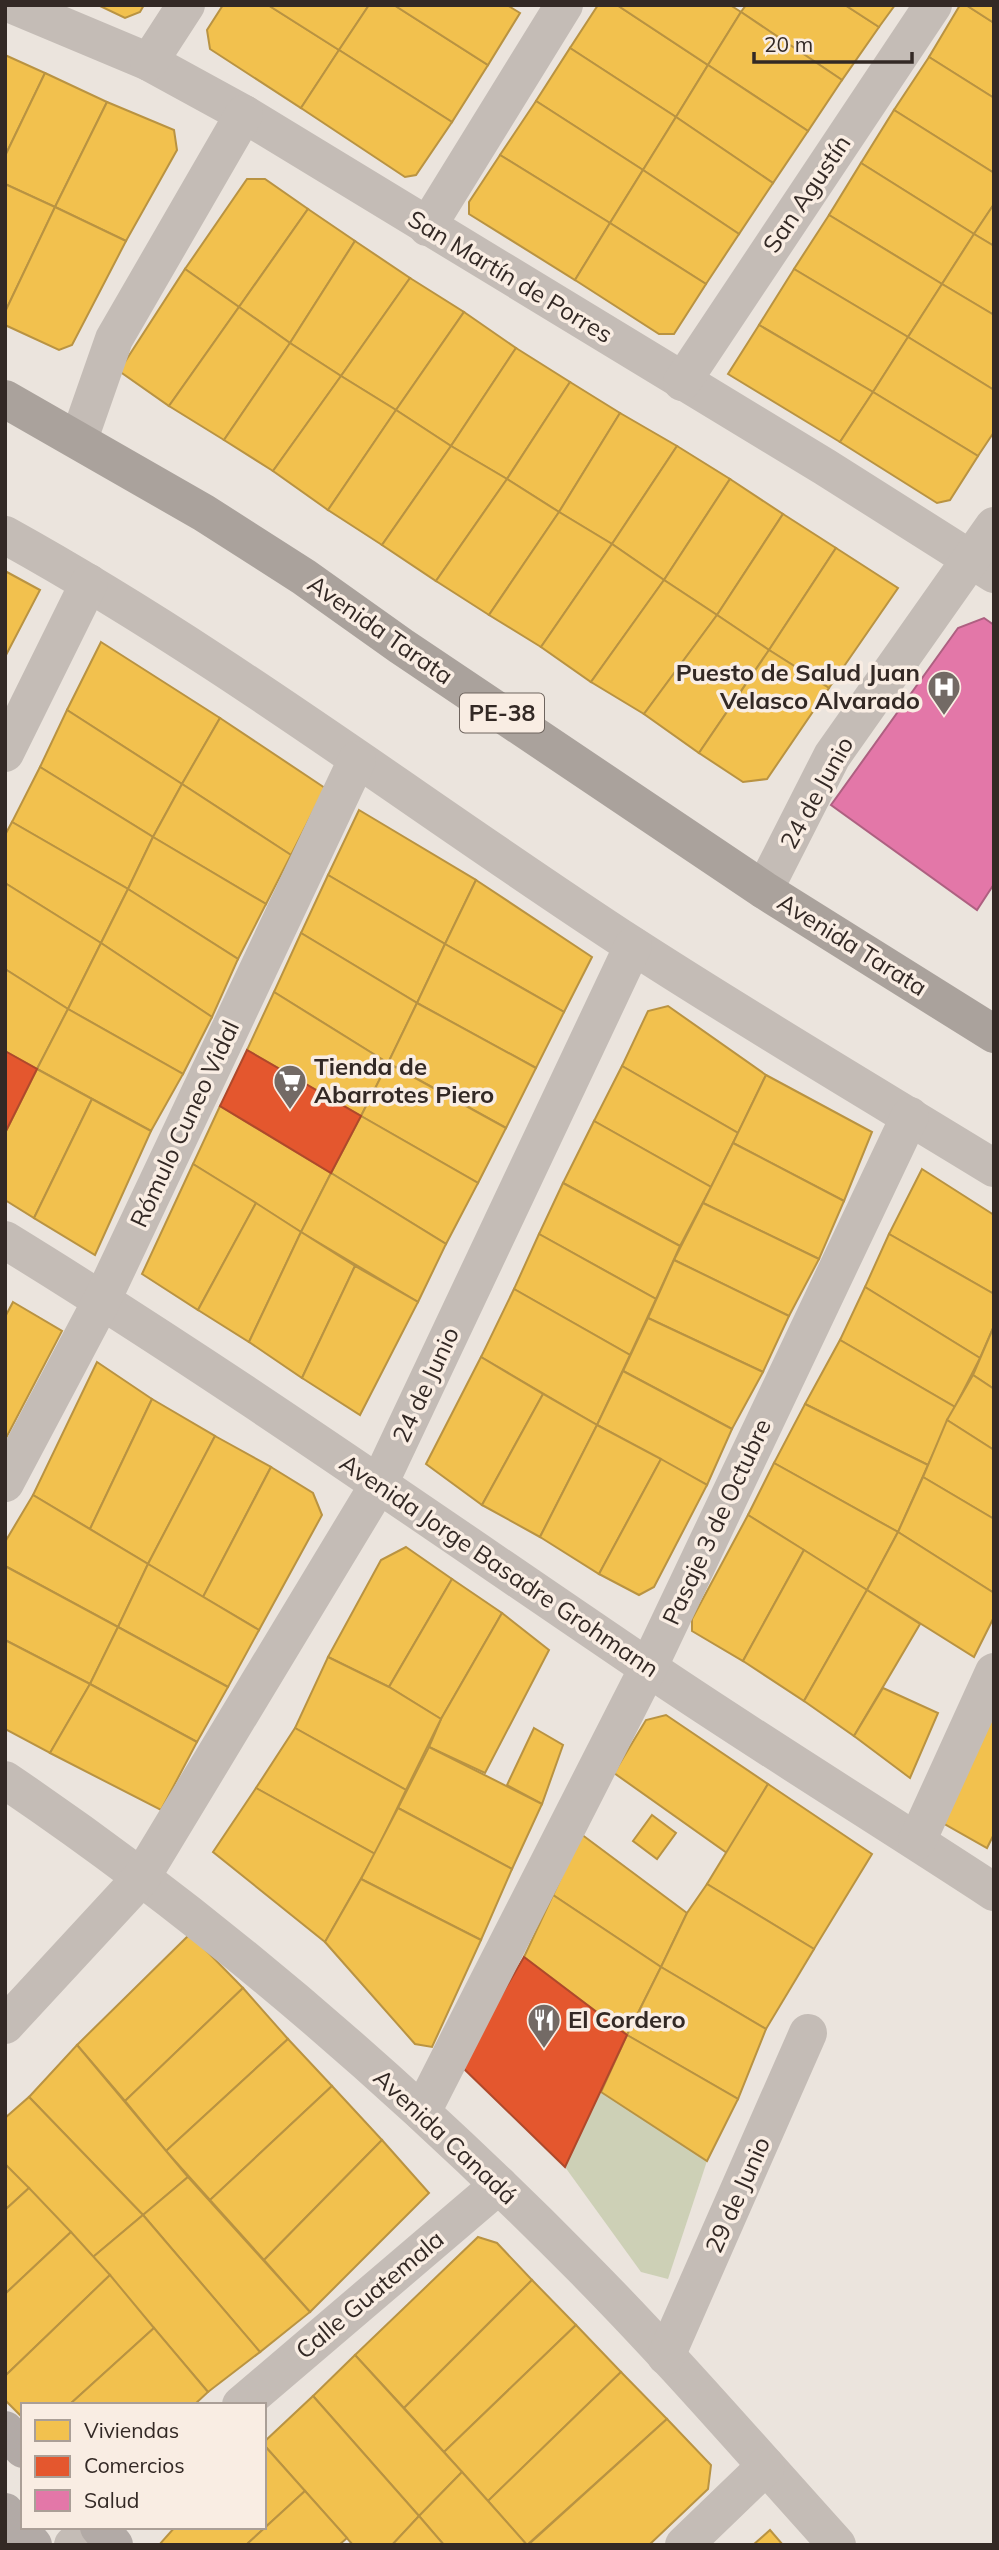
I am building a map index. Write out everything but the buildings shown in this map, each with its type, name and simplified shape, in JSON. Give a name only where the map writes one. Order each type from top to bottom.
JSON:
[{"type":"highway","name":"Avenida Tarata","points":[[5,399],[204,513],[304,577],[401,646],[764,890],[994,1034]]},
{"type":"main road","points":[[5,2430],[21,2447]]},
{"type":"main road","points":[[5,2512],[33,2545]]},
{"type":"main road","points":[[100,2529],[114,2545]]},
{"type":"street","name":"San Martín de Porres","points":[[13,5],[149,62],[244,114],[983,566]]},
{"type":"street","points":[[149,62],[186,5]]},
{"type":"street","points":[[427,227],[564,5]]},
{"type":"street","name":"San Agustín","points":[[682,382],[933,5]]},
{"type":"street","points":[[79,439],[114,339],[244,114]]},
{"type":"street","name":"24 de Junio","points":[[764,890],[832,756],[983,566],[994,526]]},
{"type":"street","points":[[5,536],[89,583],[225,668],[633,946],[994,1168]]},
{"type":"street","points":[[5,753],[89,583]]},
{"type":"street","name":"Rómulo Cuneo Vidal","points":[[5,1483],[102,1300],[357,760]]},
{"type":"street","name":"24 de Junio","points":[[5,2025],[141,1878],[379,1484],[633,946]]},
{"type":"street","name":"Pasaje 3 de Octubre","points":[[422,2112],[648,1668],[910,1116]]},
{"type":"street","name":"Avenida Jorge Basadre Grohmann","points":[[5,1240],[102,1300],[379,1484],[648,1668],[994,1892]]},
{"type":"street","points":[[917,1841],[994,1672]]},
{"type":"street","name":"Avenida Canadá","points":[[5,1780],[141,1878],[284,1993],[422,2112],[584,2269],[837,2545]]},
{"type":"street","name":"29 de Junio","points":[[666,2356],[808,2034]]},
{"type":"street","name":"Calle Guatemala","points":[[243,2403],[499,2185]]},
{"type":"street","points":[[684,2545],[766,2466]]},
{"type":"street","points":[[73,2545],[95,2529]]},
{"type":"green space","points":[[601,2092],[707,2161],[668,2279],[641,2272],[565,2167]]},
{"type":"place","name":"Puesto de Salud Juan Velasco Alvarado","points":[[944,717]]},
{"type":"place","name":"Tienda de Abarrotes Piero","points":[[290,1111]]},
{"type":"place","name":"El Cordero","points":[[544,2050]]}]
